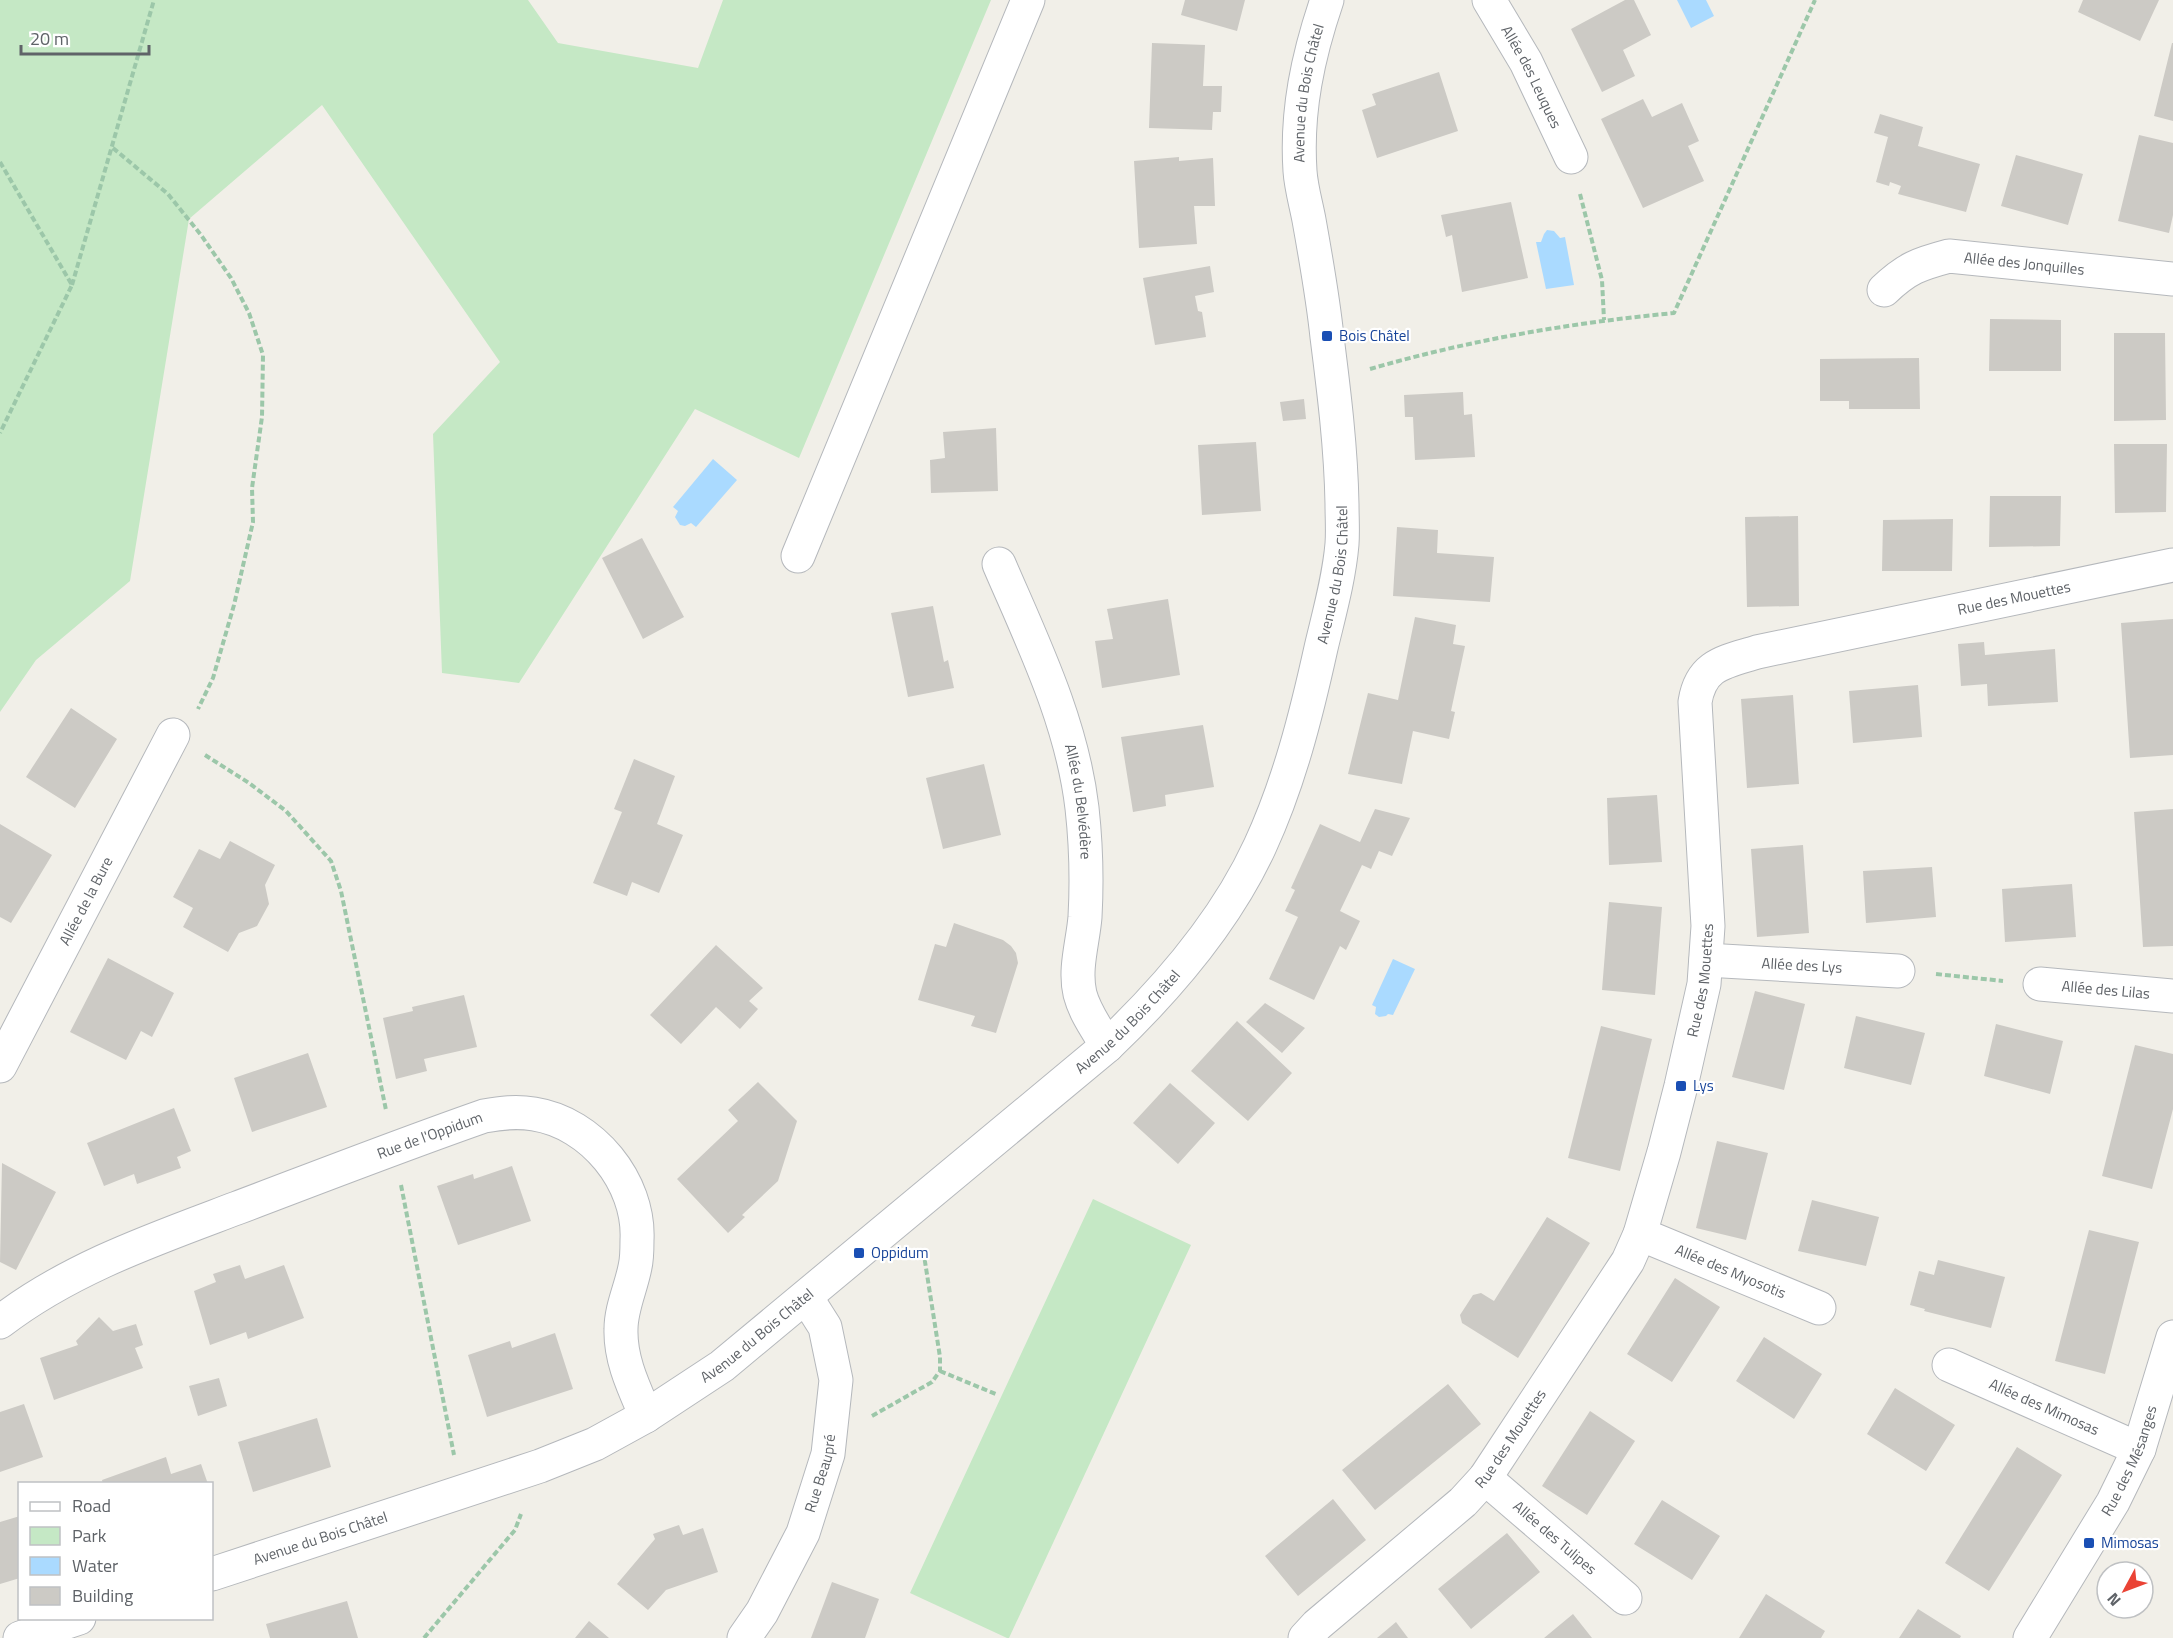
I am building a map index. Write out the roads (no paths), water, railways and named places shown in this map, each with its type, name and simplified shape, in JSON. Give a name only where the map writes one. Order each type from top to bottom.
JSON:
[{"type":"street","points":[[798,556],[1028,0]]},
{"type":"street","name":"Avenue du Bois Châtel","points":[[213,1574],[540,1466],[595,1444],[646,1416],[722,1366],[1107,1046],[1141,1014],[1208,932],[1236,889],[1259,847],[1293,756],[1308,708],[1335,589],[1342,543],[1341,472],[1332,380],[1322,294],[1300,172],[1304,80],[1327,0]]},
{"type":"street","name":"Allée des Leuques","points":[[1489,0],[1526,62],[1572,157]]},
{"type":"street","name":"Allée des Jonquilles","points":[[1884,290],[1901,273],[1920,264],[1949,256],[2173,279]]},
{"type":"street","name":"Allée du Belvédère","points":[[999,564],[1047,674],[1073,757],[1082,808],[1087,874],[1085,920],[1078,974],[1080,992],[1085,1010],[1107,1046]]},
{"type":"street","name":"Rue des Mouettes","points":[[1305,1638],[1317,1625],[1463,1502],[1485,1478],[1628,1261],[1640,1234],[1681,1086],[1704,984],[1708,926],[1695,702],[1702,678],[1722,663],[1757,652],[2173,565]]},
{"type":"street","name":"Allée de la Bure","points":[[0,1066],[177,739]]},
{"type":"street","name":"Allée des Lys","points":[[1706,960],[1898,971]]},
{"type":"street","name":"Allée des Lilas","points":[[2040,984],[2173,996]]},
{"type":"street","name":"Rue de l'Oppidum","points":[[0,1322],[46,1290],[89,1267],[152,1241],[484,1116],[510,1112],[536,1114],[562,1123],[584,1136],[614,1163],[629,1190],[637,1221],[635,1267],[624,1308],[621,1340],[630,1378],[646,1416]]},
{"type":"street","name":"Allée des Myosotis","points":[[1640,1234],[1819,1308]]},
{"type":"street","name":"Rue Beaupré","points":[[744,1638],[762,1612],[803,1533],[828,1454],[836,1380],[825,1327],[806,1298]]},
{"type":"street","name":"Rue des Mésanges","points":[[2030,1638],[2113,1502],[2139,1449],[2173,1337]]},
{"type":"street","name":"Allée des Mimosas","points":[[1949,1365],[2139,1449]]},
{"type":"street","name":"Allée des Tulipes","points":[[1485,1478],[1625,1598]]},
{"type":"street","points":[[20,1638],[73,1620]]},
{"type":"water","points":[[1677,0],[1706,0],[1714,16],[1691,28]]},
{"type":"water","points":[[1547,230],[1554,231],[1560,238],[1565,237],[1574,285],[1546,289],[1536,242],[1541,242]]},
{"type":"water","points":[[713,459],[737,480],[696,527],[691,523],[685,526],[680,525],[675,517],[678,511],[673,507]]},
{"type":"water","points":[[1393,959],[1415,969],[1393,1015],[1379,1017],[1375,1014],[1376,1007],[1372,1005]]},
{"type":"place","name":"Bois Châtel","points":[[1327,336]]},
{"type":"place","name":"Lys","points":[[1681,1086]]},
{"type":"place","name":"Oppidum","points":[[859,1253]]},
{"type":"place","name":"Mimosas","points":[[2089,1543]]}]
